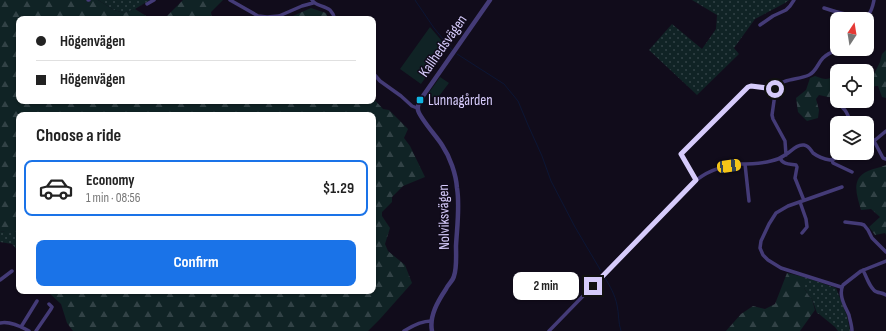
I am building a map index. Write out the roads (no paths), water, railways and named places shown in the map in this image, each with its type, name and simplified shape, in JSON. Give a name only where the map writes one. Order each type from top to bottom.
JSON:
[{"type":"street","points":[[147,4],[154,0]]},
{"type":"street","points":[[230,0],[258,16]]},
{"type":"street","name":"Kallhedsvägen","points":[[417,108],[420,100],[490,0]]},
{"type":"street","points":[[760,25],[773,16],[786,10],[794,0]]},
{"type":"street","points":[[824,8],[858,16],[866,16],[871,10],[874,0]]},
{"type":"street","points":[[279,16],[312,1],[329,10],[334,16]]},
{"type":"street","points":[[786,156],[785,141],[773,119],[772,114],[775,89],[778,84],[809,75],[815,70],[823,58],[830,53]]},
{"type":"street","points":[[376,76],[412,106],[417,108]]},
{"type":"street","points":[[696,180],[681,154],[748,87],[751,86],[775,89]]},
{"type":"street","name":"Nolviksvägen","points":[[417,108],[418,112],[447,153],[458,189],[455,275],[437,305],[431,321],[432,331]]},
{"type":"street","points":[[886,131],[874,141],[883,158],[886,159]]},
{"type":"street","points":[[549,331],[696,180],[715,170],[729,166],[770,162],[786,156],[800,145],[805,145],[813,153],[830,160]]},
{"type":"street","points":[[780,158],[786,164],[797,167],[795,178],[803,198]]},
{"type":"street","points":[[832,160],[833,163],[852,172]]},
{"type":"street","points":[[745,164],[749,201]]},
{"type":"street","points":[[842,187],[800,202],[776,213],[760,244],[763,255],[768,260],[786,270],[842,287]]},
{"type":"street","points":[[800,202],[807,223],[807,227],[802,233]]},
{"type":"street","points":[[845,222],[864,225],[872,238],[886,252]]},
{"type":"street","points":[[852,331],[850,318],[841,294],[842,287],[859,272],[886,261]]},
{"type":"street","points":[[863,270],[872,290],[875,292],[885,293],[886,295]]},
{"type":"street","points":[[0,280],[12,271]]},
{"type":"street","points":[[21,327],[37,301]]},
{"type":"street","points":[[36,331],[52,309],[49,304]]},
{"type":"street","points":[[404,331],[412,326],[431,321]]},
{"type":"street","points":[[0,323],[6,322],[29,331]]},
{"type":"waterway","points":[[415,0],[434,28],[452,50]]},
{"type":"waterway","points":[[457,54],[504,84],[518,101],[542,156],[551,181],[575,227],[601,271]]},
{"type":"waterway","points":[[605,278],[616,301],[621,331]]},
{"type":"place","name":"Lunnagården","points":[[420,100]]}]
